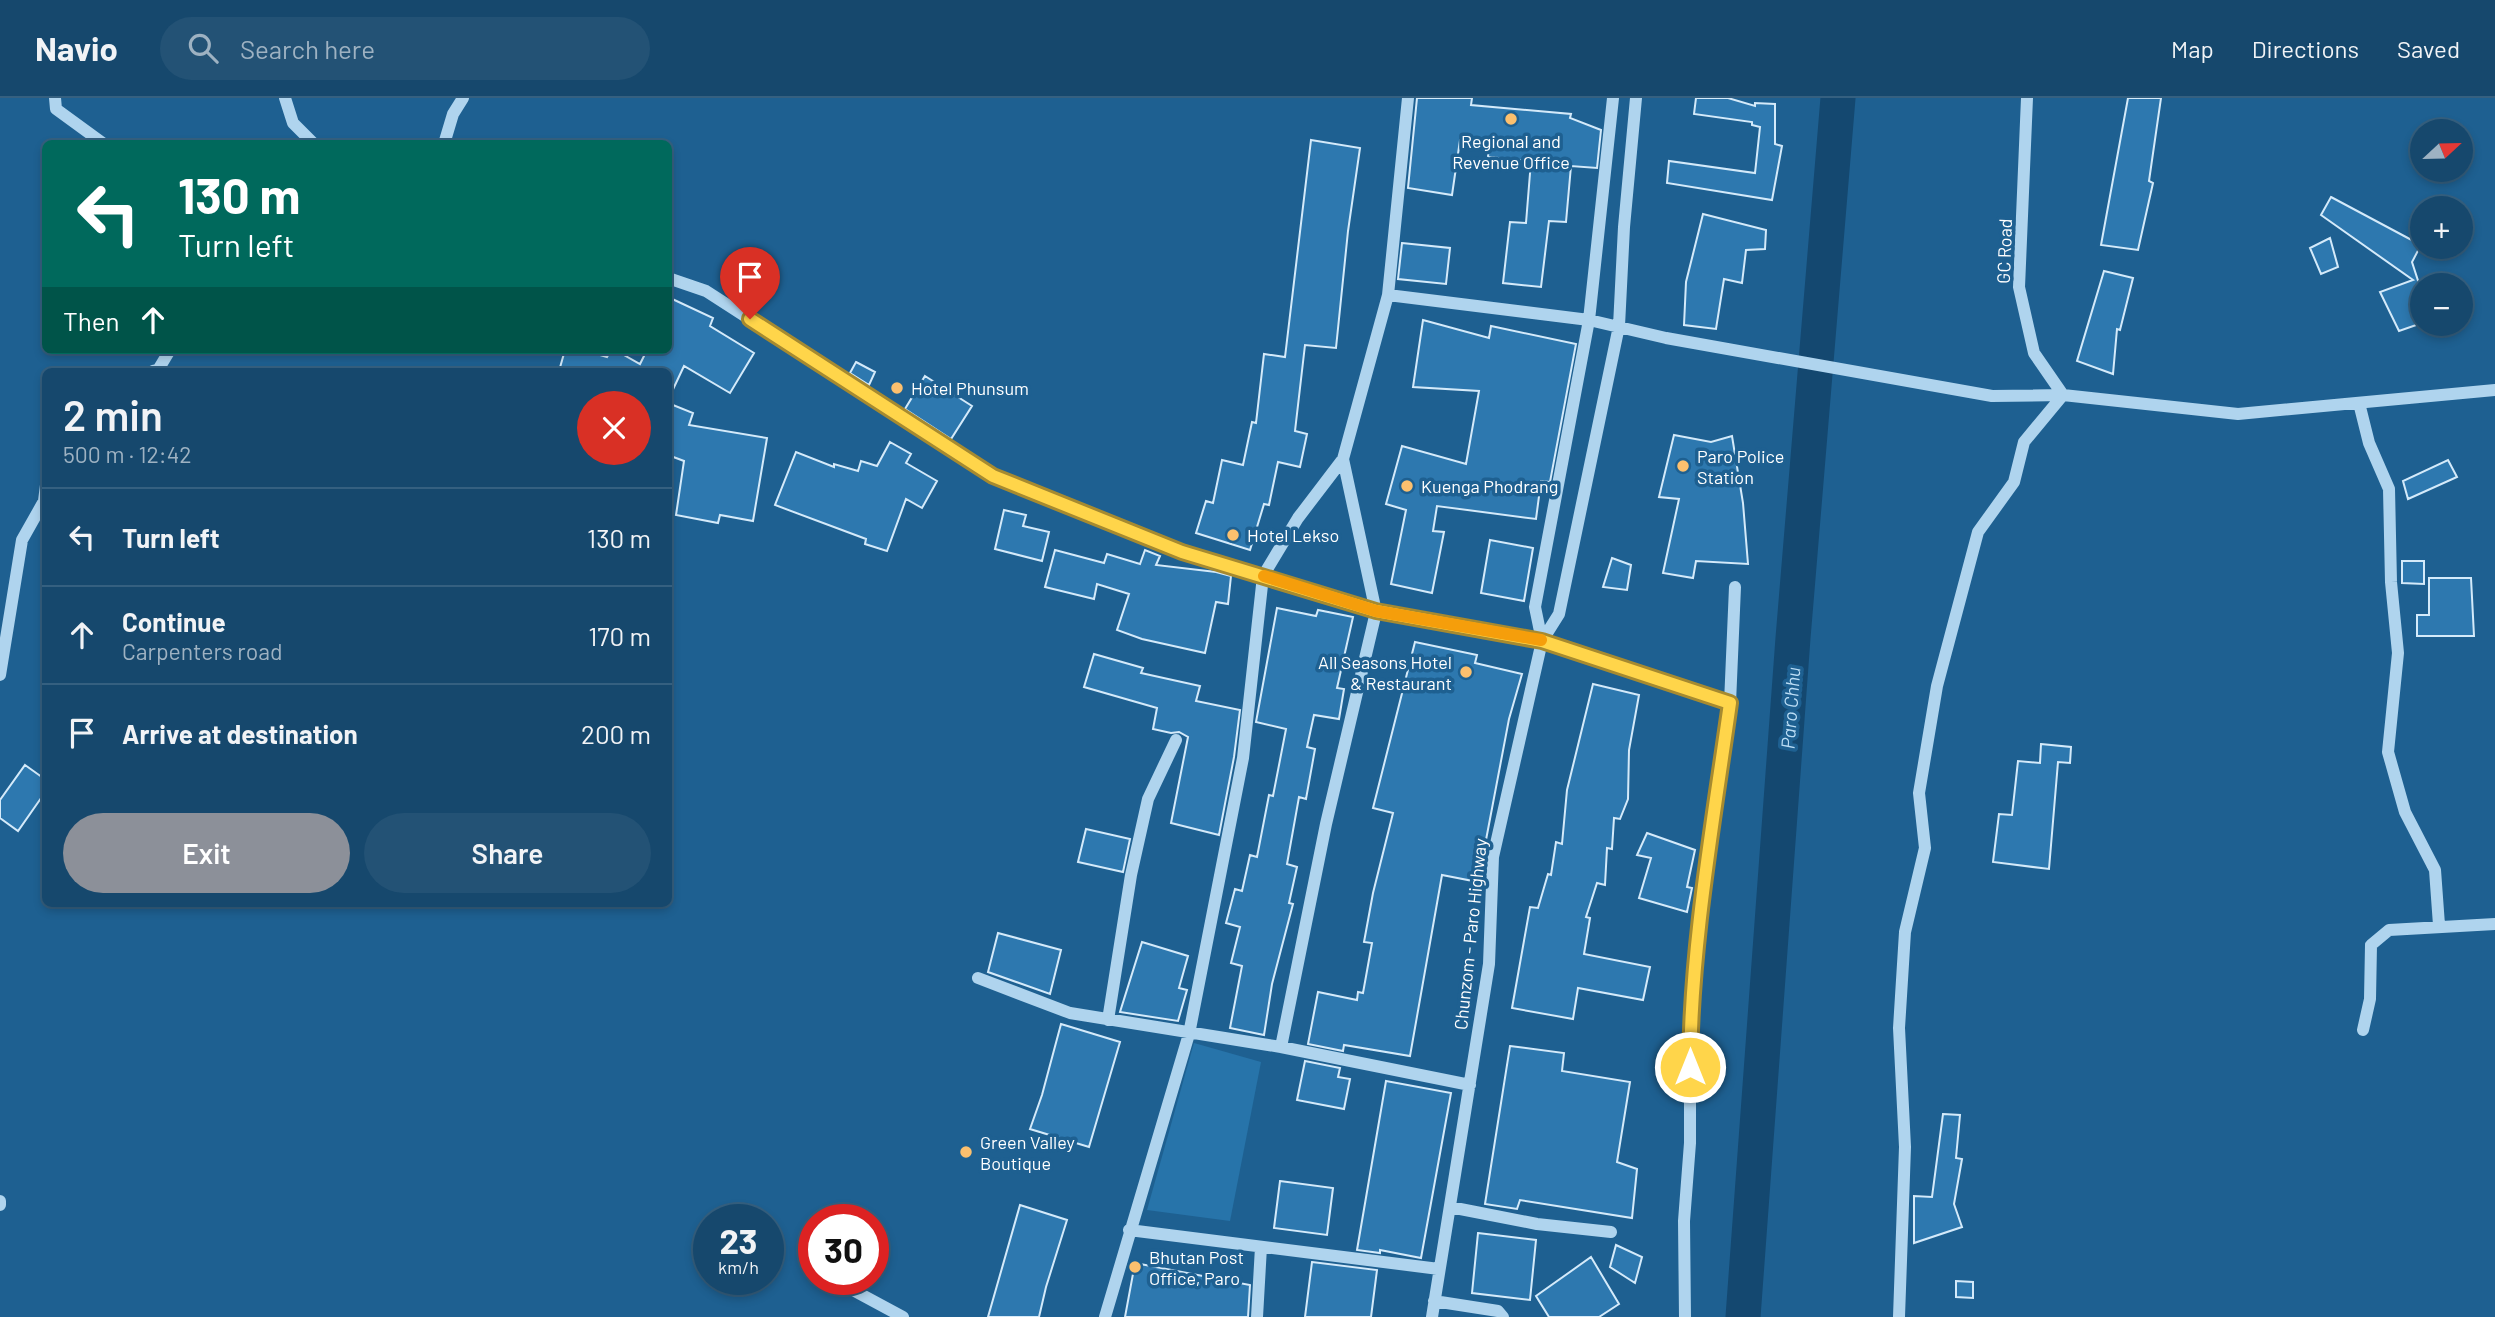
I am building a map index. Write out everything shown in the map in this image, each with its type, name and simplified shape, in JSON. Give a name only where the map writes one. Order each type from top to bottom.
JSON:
[{"type":"street","points":[[55,98],[56,109],[99,140]]},
{"type":"street","points":[[285,98],[293,123],[310,140]]},
{"type":"street","points":[[445,140],[453,114],[463,98]]},
{"type":"street","points":[[1105,1317],[1189,1034],[1243,758],[1263,576],[1298,518],[1343,458],[1388,295],[1408,98]]},
{"type":"street","name":"Chunzom - Paro Highway","points":[[1542,641],[1535,607],[1588,320],[1613,98]]},
{"type":"street","name":"Chunzom - Paro Highway","points":[[1432,1317],[1489,964],[1493,857],[1542,641],[1559,614],[1619,326],[1624,227],[1636,98]]},
{"type":"street","name":"GC Road","points":[[2027,98],[2018,287],[2034,353],[2063,395]]},
{"type":"street","points":[[672,279],[706,291],[993,476],[1182,552],[1376,611],[1542,641],[1730,703]]},
{"type":"street","points":[[1388,295],[1588,320],[1666,338],[1992,396],[2063,395],[2238,414],[2495,390]]},
{"type":"street","points":[[1899,1317],[1905,1147],[1899,1028],[1904,946],[1925,848],[1919,793],[1937,686],[1978,532],[2014,482],[2024,443],[2063,395]]},
{"type":"street","points":[[2359,403],[2368,443],[2389,489],[2392,582],[2398,653],[2388,752],[2404,813],[2435,870],[2439,925]]},
{"type":"street","points":[[1281,1047],[1326,824],[1376,611],[1343,458]]},
{"type":"street","points":[[0,675],[4,617],[22,540],[42,505]]},
{"type":"street","points":[[1685,1317],[1684,1222],[1689,1143],[1690,1016],[1698,930],[1730,703],[1735,587]]},
{"type":"street","points":[[1108,1020],[1131,875],[1148,799],[1176,740]]},
{"type":"street","points":[[2363,1030],[2370,999],[2371,945],[2389,930],[2439,925],[2495,924]]},
{"type":"street","points":[[978,978],[1070,1013],[1281,1047],[1470,1085]]},
{"type":"street","points":[[1450,1207],[1537,1224],[1611,1232]]},
{"type":"street","points":[[1129,1230],[1439,1269]]},
{"type":"street","points":[[1257,1317],[1261,1247]]},
{"type":"street","points":[[862,1295],[903,1317]]},
{"type":"street","points":[[1434,1301],[1498,1311],[1503,1317]]},
{"type":"shaded area","points":[[1194,1043],[1261,1062],[1230,1221],[1147,1210]]},
{"type":"building","points":[[1417,98],[1472,98],[1471,105],[1571,114],[1570,118],[1601,130],[1597,168],[1571,166],[1566,222],[1549,221],[1541,287],[1503,283],[1510,222],[1526,223],[1531,161],[1488,157],[1489,143],[1460,140],[1452,195],[1408,188]]},
{"type":"building","points":[[1696,98],[1728,98],[1755,106],[1755,103],[1775,104],[1775,144],[1782,146],[1772,200],[1667,183],[1669,161],[1755,173],[1760,127],[1752,125],[1752,122],[1694,114]]},
{"type":"building","points":[[2128,98],[2161,98],[2149,181],[2153,183],[2138,250],[2101,245]]},
{"type":"building","points":[[1311,140],[1360,148],[1336,348],[1305,345],[1295,431],[1307,434],[1300,467],[1278,462],[1269,505],[1264,504],[1250,550],[1196,533],[1206,501],[1213,503],[1222,460],[1243,465],[1252,422],[1256,423],[1264,354],[1285,357]]},
{"type":"building","points":[[2331,197],[2410,239],[2410,259],[2414,259],[2416,273],[2410,273],[2410,278],[2321,215]]},
{"type":"building","points":[[1703,214],[1766,230],[1765,249],[1746,250],[1742,283],[1724,279],[1716,329],[1684,325],[1686,282]]},
{"type":"building","points":[[2330,238],[2338,267],[2321,274],[2310,248]]},
{"type":"building","points":[[1402,243],[1450,248],[1446,284],[1398,279]]},
{"type":"building","points":[[2104,271],[2133,278],[2120,330],[2117,329],[2113,374],[2077,361]]},
{"type":"building","points":[[2410,281],[2410,327],[2399,331],[2380,292]]},
{"type":"building","points":[[672,299],[713,318],[710,326],[754,353],[730,393],[684,366],[672,392],[672,368],[560,368],[564,354],[597,354],[607,357],[609,354],[622,354],[640,364],[645,354],[672,354]]},
{"type":"building","points":[[1423,320],[1489,338],[1491,326],[1576,344],[1550,482],[1541,481],[1536,519],[1437,506],[1433,531],[1444,532],[1432,593],[1391,584],[1406,510],[1386,504],[1402,446],[1466,464],[1479,391],[1413,387]]},
{"type":"building","points":[[856,362],[875,372],[869,385],[850,373]]},
{"type":"building","points":[[925,376],[972,406],[951,439],[905,409]]},
{"type":"building","points":[[672,405],[693,413],[689,425],[767,438],[753,521],[720,515],[718,523],[676,515],[684,461],[672,456]]},
{"type":"building","points":[[1674,435],[1711,442],[1732,436],[1743,503],[1748,564],[1696,561],[1693,578],[1663,573],[1679,499],[1659,497]]},
{"type":"building","points":[[890,442],[911,454],[906,463],[937,481],[922,508],[906,499],[887,551],[865,544],[866,539],[775,505],[796,452],[834,467],[834,464],[858,471],[861,461],[877,466]]},
{"type":"building","points":[[2448,460],[2457,477],[2408,499],[2403,481]]},
{"type":"building","points":[[1004,510],[1026,515],[1023,526],[1049,532],[1042,561],[995,549]]},
{"type":"building","points":[[1490,540],[1533,548],[1524,601],[1481,593]]},
{"type":"building","points":[[1055,550],[1104,563],[1107,554],[1140,564],[1145,550],[1160,556],[1156,565],[1231,576],[1228,604],[1216,602],[1205,653],[1142,639],[1117,630],[1129,594],[1097,584],[1094,599],[1045,587]]},
{"type":"building","points":[[1612,558],[1631,565],[1627,590],[1603,587]]},
{"type":"building","points":[[2402,561],[2424,561],[2424,584],[2402,583]]},
{"type":"building","points":[[2429,578],[2471,578],[2474,636],[2417,636],[2417,615],[2429,615]]},
{"type":"building","points":[[1277,608],[1316,616],[1318,610],[1353,617],[1337,688],[1344,689],[1339,719],[1314,715],[1307,747],[1315,749],[1306,799],[1299,797],[1287,864],[1297,867],[1289,903],[1293,904],[1272,984],[1264,1035],[1230,1028],[1242,966],[1231,963],[1240,927],[1226,923],[1235,889],[1242,891],[1250,855],[1257,857],[1269,795],[1273,796],[1286,729],[1256,722]]},
{"type":"building","points":[[1415,642],[1477,655],[1475,663],[1522,674],[1509,719],[1478,882],[1442,875],[1410,1056],[1344,1045],[1343,1051],[1308,1044],[1318,992],[1357,1000],[1358,992],[1363,993],[1372,943],[1364,942],[1393,813],[1373,808]]},
{"type":"building","points":[[1094,654],[1143,668],[1141,673],[1200,686],[1196,701],[1240,710],[1219,835],[1171,823],[1188,737],[1179,732],[1153,729],[1157,708],[1084,687]]},
{"type":"building","points":[[1593,684],[1639,695],[1629,750],[1628,799],[1620,819],[1614,818],[1612,849],[1607,848],[1605,885],[1597,883],[1586,917],[1590,918],[1584,954],[1650,967],[1643,1000],[1578,988],[1573,1019],[1512,1008],[1530,907],[1538,908],[1548,874],[1551,875],[1556,842],[1562,844],[1567,790]]},
{"type":"building","points":[[2041,744],[2071,747],[2070,763],[2058,762],[2049,869],[1993,862],[1999,814],[2012,815],[2018,761],[2040,763]]},
{"type":"building","points":[[25,765],[42,777],[42,797],[18,831],[0,818],[0,800]]},
{"type":"building","points":[[1086,829],[1130,839],[1123,872],[1078,862]]},
{"type":"building","points":[[1647,833],[1695,850],[1687,887],[1692,888],[1687,912],[1639,898],[1651,858],[1637,855]]},
{"type":"building","points":[[998,933],[1061,950],[1050,994],[988,972]]},
{"type":"building","points":[[1142,942],[1188,956],[1179,988],[1187,990],[1178,1021],[1120,1012]]},
{"type":"building","points":[[1061,1024],[1120,1042],[1089,1147],[1030,1129]]},
{"type":"building","points":[[1510,1046],[1564,1053],[1562,1071],[1630,1082],[1617,1162],[1637,1169],[1632,1218],[1520,1200],[1517,1209],[1485,1204]]},
{"type":"building","points":[[1305,1061],[1340,1068],[1338,1077],[1350,1079],[1344,1109],[1297,1100]]},
{"type":"building","points":[[1386,1081],[1451,1093],[1421,1258],[1380,1250],[1380,1253],[1357,1250]]},
{"type":"building","points":[[1943,1114],[1960,1115],[1956,1158],[1962,1159],[1954,1204],[1962,1227],[1914,1243],[1914,1196],[1932,1197]]},
{"type":"building","points":[[1280,1181],[1333,1188],[1327,1235],[1274,1228]]},
{"type":"building","points":[[1020,1205],[1067,1220],[1039,1317],[988,1317]]},
{"type":"building","points":[[1478,1233],[1536,1240],[1530,1300],[1472,1293]]},
{"type":"building","points":[[1616,1245],[1642,1257],[1635,1283],[1610,1267]]},
{"type":"building","points":[[1591,1257],[1619,1304],[1599,1317],[1549,1317],[1536,1296]]},
{"type":"building","points":[[1312,1262],[1377,1270],[1371,1317],[1305,1317]]},
{"type":"building","points":[[1135,1263],[1250,1285],[1248,1317],[1125,1317]]},
{"type":"building","points":[[1956,1281],[1973,1282],[1973,1298],[1956,1297]]},
{"type":"waterway","name":"Paro Chhu","points":[[1743,1317],[1793,638],[1838,98]]},
{"type":"slow traffic","points":[[1264,576],[1376,611],[1541,640]]},
{"type":"place","name":"Regional and Revenue Office","points":[[1511,119]]},
{"type":"place","name":"Hotel Phunsum","points":[[897,388]]},
{"type":"place","name":"Paro Police Station","points":[[1683,466]]},
{"type":"place","name":"Kuenga Phodrang","points":[[1407,486]]},
{"type":"place","name":"Hotel Lekso","points":[[1233,535]]},
{"type":"place","name":"All Seasons Hotel & Restaurant","points":[[1466,672]]},
{"type":"place","name":"Green Valley Boutique","points":[[966,1152]]},
{"type":"place","name":"Bhutan Post Office, Paro","points":[[1135,1267]]},
{"type":"route","points":[[750,319],[993,476],[1182,552],[1376,611],[1542,641],[1730,703],[1696,944],[1690,1016],[1690,1067]]}]
